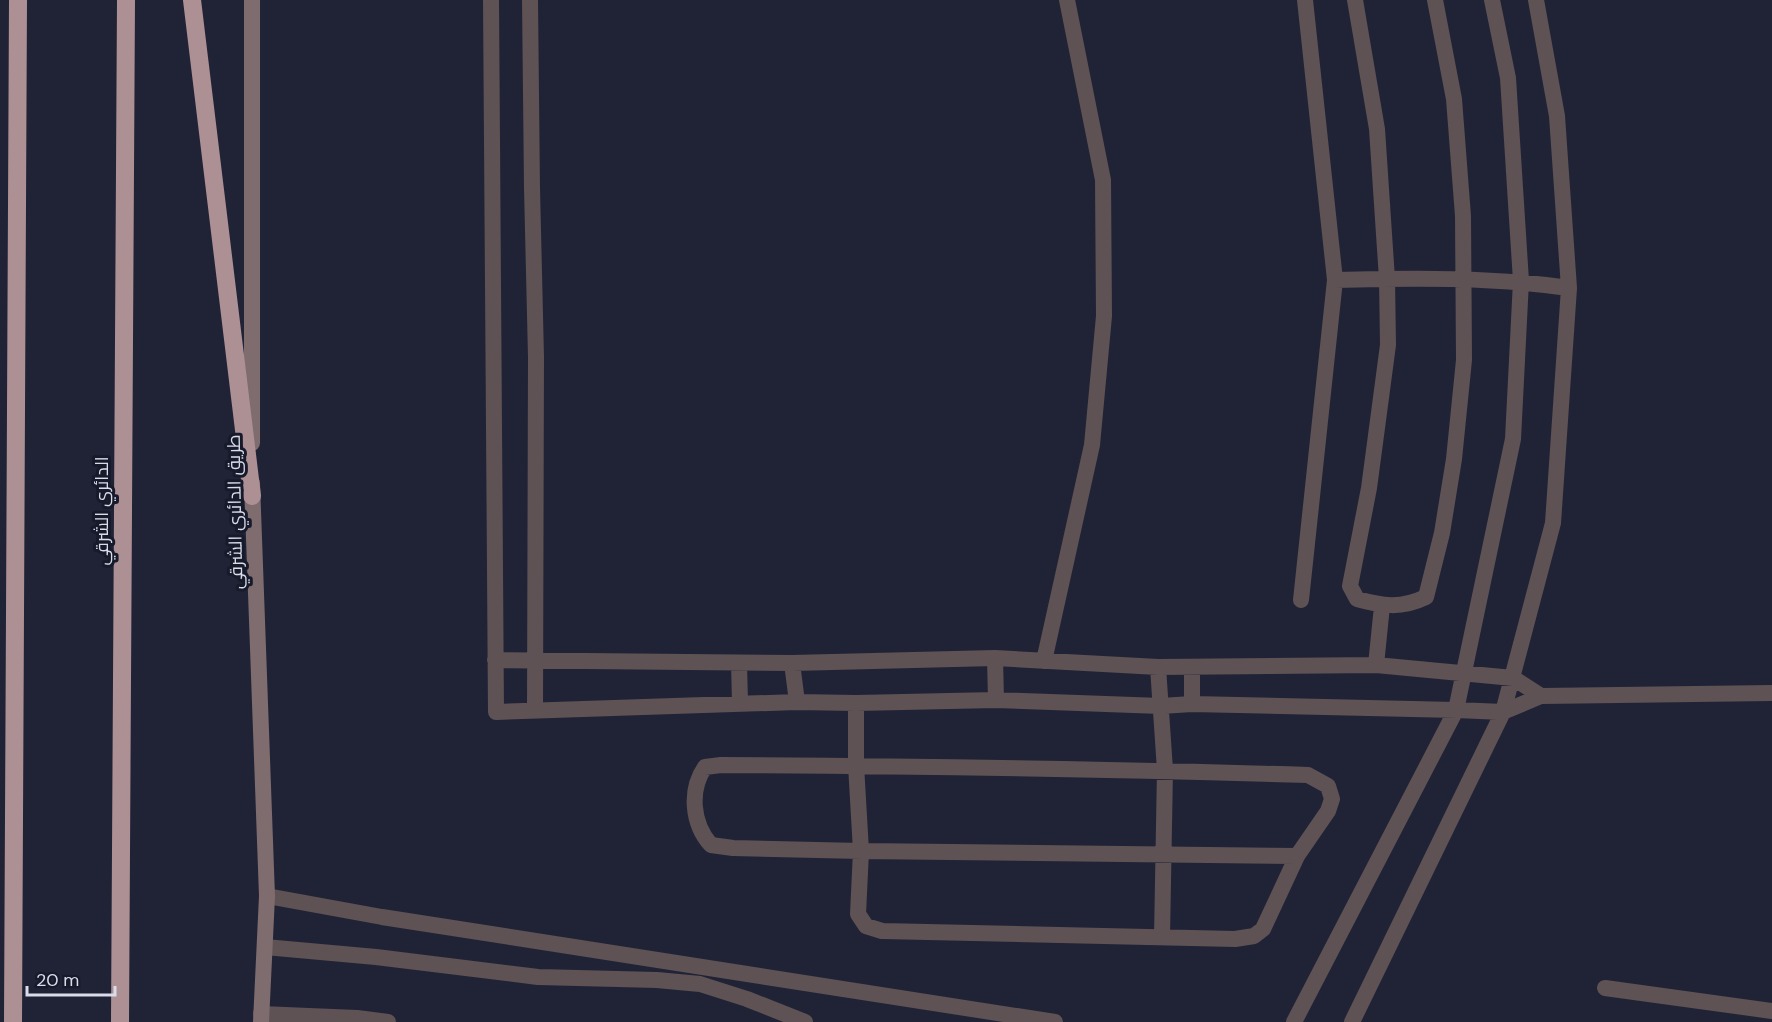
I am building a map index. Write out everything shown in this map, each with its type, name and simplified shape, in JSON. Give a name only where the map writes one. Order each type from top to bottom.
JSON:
[{"type":"highway","points":[[13,1022],[18,0]]},
{"type":"highway","name":"الدائري الشرقي","points":[[120,1022],[126,0]]},
{"type":"highway","points":[[192,0],[252,496]]},
{"type":"main road","name":"طريق الدائري الشرقي","points":[[252,0],[252,496],[267,896],[261,1018]]},
{"type":"lane","points":[[491,0],[496,712],[740,703],[856,704],[996,700],[1161,706],[1192,704],[1503,712],[1541,696],[1772,693]]},
{"type":"lane","points":[[530,0],[536,357],[535,711]]},
{"type":"lane","points":[[1044,661],[1092,445],[1104,316],[1103,180],[1067,0]]},
{"type":"lane","points":[[1301,600],[1335,280],[1305,0]]},
{"type":"lane","points":[[1355,0],[1377,129],[1387,279],[1388,345],[1369,488],[1350,585],[1357,598],[1382,606],[1413,604],[1426,597],[1442,533],[1454,459],[1464,360],[1463,216],[1454,99],[1435,0]]},
{"type":"lane","points":[[1294,1022],[1456,710],[1513,439],[1521,281],[1508,78],[1492,0]]},
{"type":"lane","points":[[1352,1022],[1503,712],[1553,523],[1569,288],[1557,116],[1536,0]]},
{"type":"lane","points":[[1335,280],[1521,281],[1569,288]]},
{"type":"lane","points":[[1376,665],[1382,606]]},
{"type":"lane","points":[[495,660],[792,663],[995,658],[1158,667],[1376,665],[1513,678],[1541,696]]},
{"type":"lane","points":[[995,658],[996,700]]},
{"type":"lane","points":[[739,663],[740,703]]},
{"type":"lane","points":[[792,663],[797,702]]},
{"type":"lane","points":[[1158,667],[1165,770],[1162,937]]},
{"type":"lane","points":[[1192,667],[1192,704]]},
{"type":"lane","points":[[856,704],[856,765],[861,851],[858,914],[866,926],[882,931],[1235,939],[1254,936],[1263,929],[1297,856],[1328,811],[1332,799],[1328,786],[1308,775],[1165,770],[856,765],[705,767],[698,778],[694,793],[698,825],[703,836],[711,845],[734,848],[861,851],[1297,856]]},
{"type":"lane","points":[[267,896],[394,919],[1055,1022]]},
{"type":"lane","points":[[265,947],[376,957],[538,977],[657,980],[700,984],[747,999],[805,1022]]},
{"type":"lane","points":[[1605,988],[1772,1011]]},
{"type":"lane","points":[[261,1018],[357,1018],[388,1022]]}]
